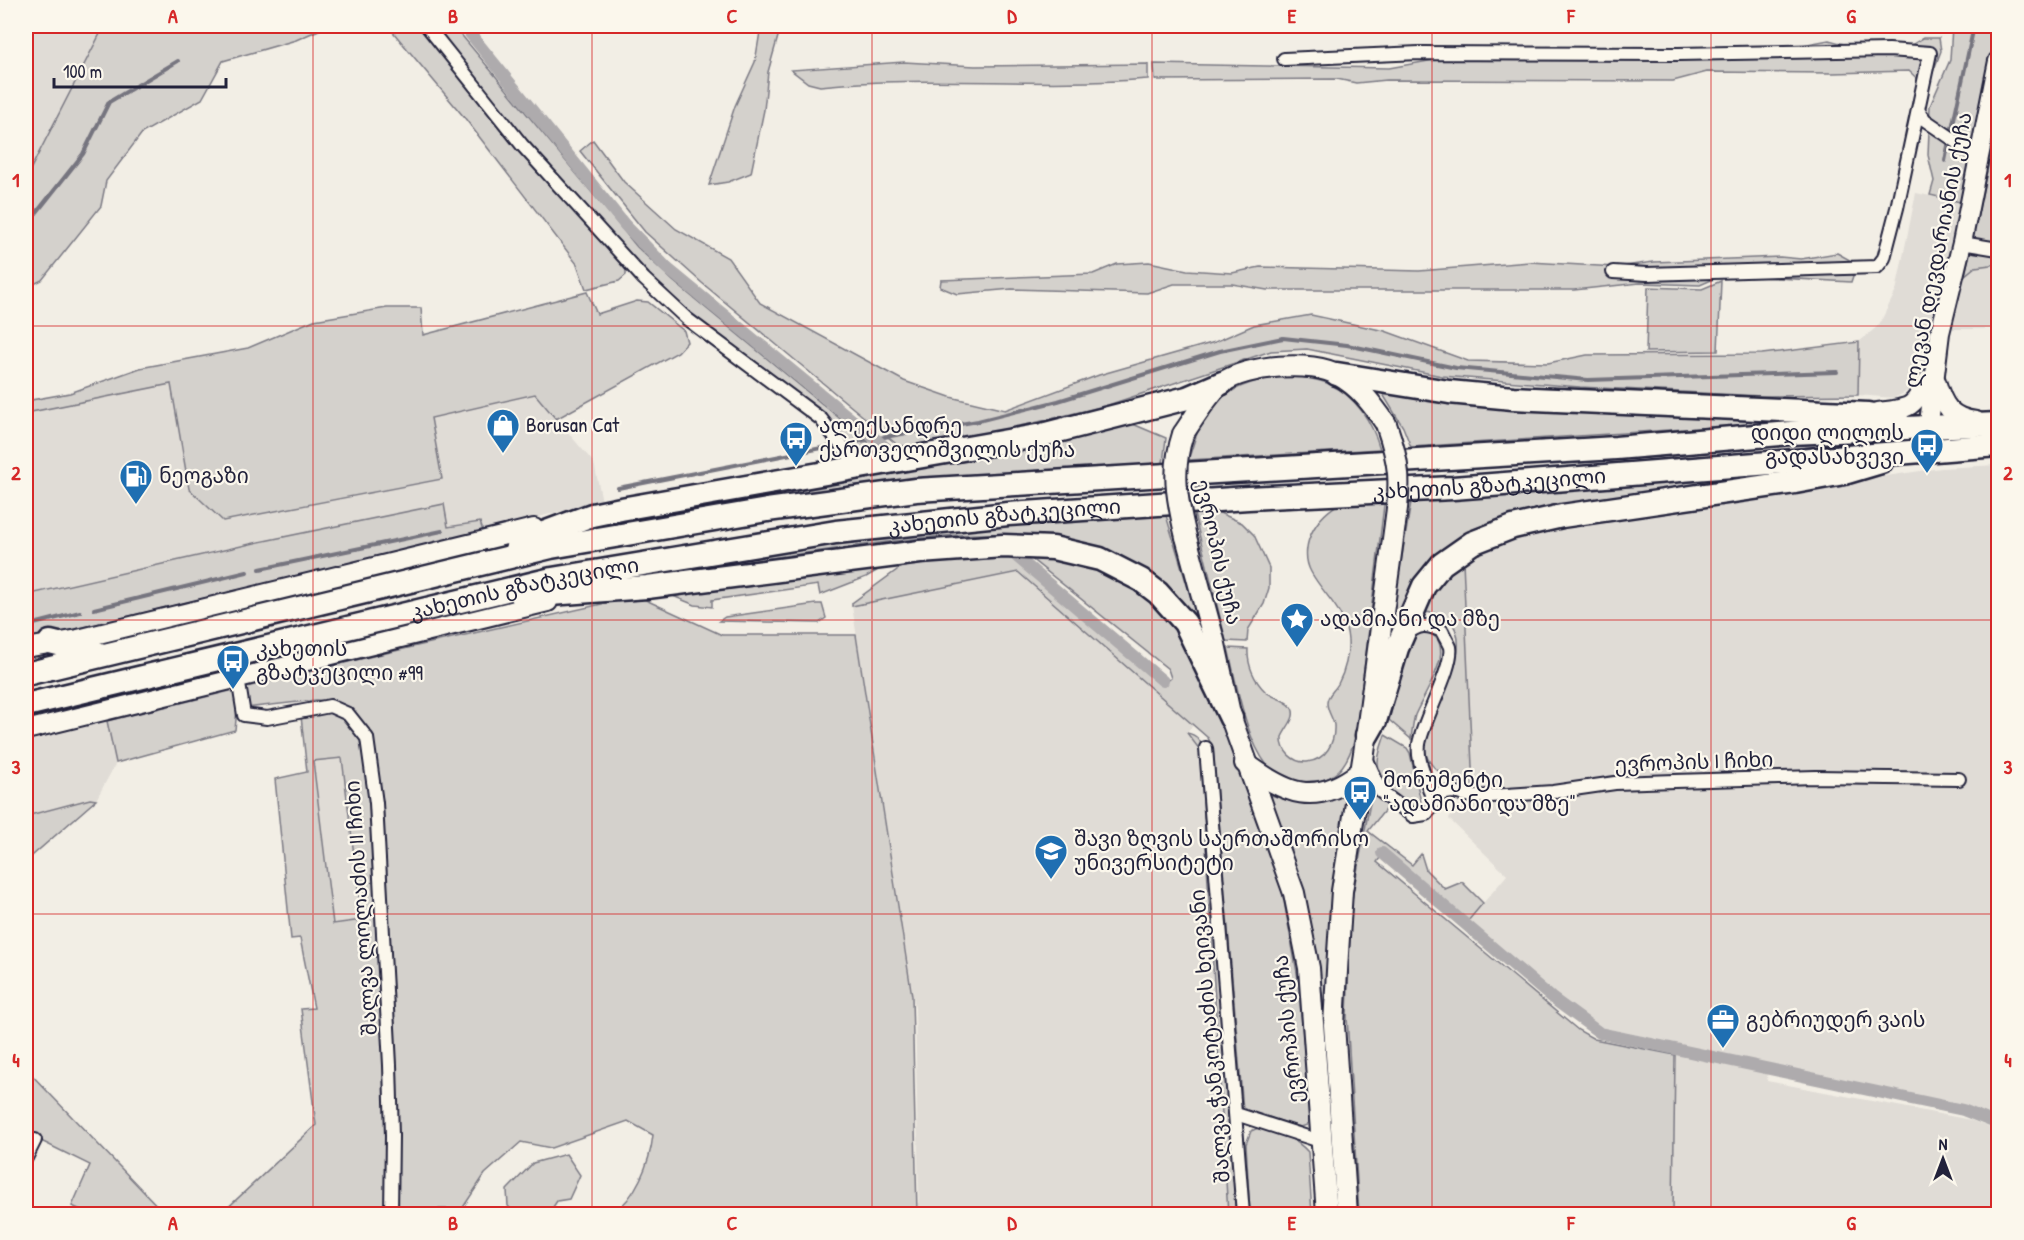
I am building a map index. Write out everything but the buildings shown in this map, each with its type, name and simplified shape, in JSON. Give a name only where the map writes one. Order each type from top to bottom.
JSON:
[{"type":"highway","points":[[1337,374],[1449,392],[1513,398],[1868,414],[1927,438]]},
{"type":"highway","points":[[433,574],[592,515],[1042,435],[1187,398],[1222,383]]},
{"type":"highway","name":"კახეთის გზატკეცილი","points":[[26,705],[460,599],[645,561],[836,532],[1008,514],[1464,487],[1997,431]]},
{"type":"highway","name":"კახეთის გზატკეცილი","points":[[26,674],[551,547],[658,528],[916,490],[1616,448],[1791,433],[1927,438]]},
{"type":"highway","points":[[1366,744],[1403,637],[1424,586],[1442,564],[1472,543],[1513,527],[1562,516],[1844,473],[1927,438]]},
{"type":"highway","points":[[460,599],[585,594],[885,555],[1003,546],[1053,548],[1100,559],[1141,580],[1158,593],[1185,623],[1231,718]]},
{"type":"highway","points":[[585,594],[645,561]]},
{"type":"highway","points":[[50,642],[104,655]]},
{"type":"main road","name":"ევროპის ქუჩა","points":[[1328,1215],[1309,968],[1294,893],[1245,763],[1231,718],[1215,645],[1175,491],[1176,455],[1183,434],[1222,383],[1265,368],[1292,366],[1337,374],[1368,399],[1386,424],[1398,456],[1400,491],[1366,744],[1359,773],[1342,891],[1334,1024],[1347,1215]]},
{"type":"main road","points":[[1245,763],[1282,789],[1302,794],[1333,789],[1359,773]]},
{"type":"street","points":[[427,26],[522,145],[644,279],[687,319],[821,419],[858,467]]},
{"type":"street","points":[[1284,59],[1419,53],[1678,54],[1889,50],[1930,53],[1894,218],[1884,258],[1877,267],[1647,274],[1613,272]]},
{"type":"street","name":"ლევან დევდარიანის ქუჩა","points":[[1927,438],[1933,371],[1962,243],[1998,61]]},
{"type":"street","points":[[1918,110],[1925,120],[1979,157]]},
{"type":"street","points":[[1962,243],[1998,249]]},
{"type":"street","points":[[1868,414],[1911,406],[1920,398],[1933,371]]},
{"type":"street","points":[[1933,371],[1941,398],[1948,411],[1997,431]]},
{"type":"street","points":[[26,648],[50,642],[78,639],[592,515]]},
{"type":"street","name":"კახეთის გზატკეცილი","points":[[26,730],[585,594]]},
{"type":"street","points":[[1366,744],[1381,792],[1413,816],[1426,814],[1433,806],[1433,795],[1422,768],[1419,745],[1432,703],[1448,664],[1450,648],[1442,631],[1429,626],[1419,625],[1403,637]]},
{"type":"street","name":"შალვა ლოლაძის II ჩიხი","points":[[238,678],[244,715],[267,718],[330,706],[348,714],[367,738],[376,803],[390,1065],[391,1215]]},
{"type":"street","name":"შალვა ჭანკოტაძის ხეივანი","points":[[1206,748],[1243,1215]]},
{"type":"street","name":"ევროპის I ჩიხი","points":[[1433,795],[1452,792],[1476,797],[1653,782],[1816,777],[1959,779]]},
{"type":"street","points":[[1236,1114],[1323,1142]]},
{"type":"street","points":[[26,1158],[35,1140]]},
{"type":"shaded area","points":[[26,26],[104,26],[26,179]]},
{"type":"shaded area","points":[[104,26],[328,26],[296,40],[223,61],[202,99],[142,133],[106,181],[101,206],[42,280],[26,288],[26,178]]},
{"type":"shaded area","points":[[388,26],[418,26],[626,270],[626,275],[619,281],[586,289],[577,264],[464,117]]},
{"type":"shaded area","points":[[433,26],[454,26],[637,247],[673,281],[867,441],[876,454],[866,454],[854,446],[662,290],[522,135]]},
{"type":"shaded area","points":[[761,26],[781,26],[768,72],[764,110],[751,173],[728,182],[709,185],[735,106],[755,62]]},
{"type":"shaded area","points":[[1952,26],[1998,26],[1965,203],[1930,195],[1934,181],[1928,155],[1930,106],[1950,60]]},
{"type":"shaded area","points":[[1923,38],[1939,38],[1941,51],[1927,88],[1909,71],[1707,72],[1673,81],[1387,80],[1356,83],[1337,79],[1155,80],[1154,64],[1389,68],[1440,59],[1574,55],[1722,60],[1829,40],[1855,47],[1910,46]]},
{"type":"shaded area","points":[[904,62],[975,66],[1148,64],[1148,79],[1066,82],[902,82],[820,86],[808,83],[791,70]]},
{"type":"shaded area","points":[[1998,119],[1998,264],[1975,267],[1965,275]]},
{"type":"shaded area","points":[[593,140],[624,182],[676,229],[728,258],[760,303],[904,381],[950,397],[1005,410],[1099,375],[1215,342],[1254,325],[1311,315],[1385,331],[1468,361],[1548,363],[1587,355],[1762,354],[1859,342],[1858,395],[1762,396],[1580,387],[1442,376],[1307,349],[1271,351],[1108,405],[1009,429],[900,447],[702,283],[645,232],[580,151]]},
{"type":"shaded area","points":[[1916,193],[1965,203],[1932,343],[1919,378],[1908,391],[1894,398],[1858,395],[1859,342],[1879,325],[1896,291]]},
{"type":"shaded area","points":[[1837,253],[1857,264],[1851,282],[1723,275],[1700,285],[1640,283],[1574,290],[1267,290],[1232,284],[1174,284],[1147,293],[1012,289],[957,294],[940,287],[941,280],[1093,274],[1117,264],[1149,262],[1187,270],[1232,273],[1260,267],[1419,271],[1530,262],[1616,267],[1654,262],[1780,257],[1801,259]]},
{"type":"shaded area","points":[[1998,264],[1998,329],[1950,329],[1965,275],[1975,267]]},
{"type":"shaded area","points":[[1721,281],[1718,351],[1646,352],[1648,287],[1702,289]]},
{"type":"shaded area","points":[[587,292],[597,314],[637,301],[648,302],[684,331],[687,342],[678,352],[556,419],[535,394],[431,418],[442,479],[223,521],[189,489],[171,384],[26,413],[26,401],[70,393],[140,368],[248,348],[314,320],[387,308],[421,308],[423,335]]},
{"type":"shaded area","points":[[1292,375],[1325,382],[1347,395],[1362,411],[1380,449],[1188,460],[1201,425],[1220,400],[1230,392],[1253,382]]},
{"type":"shaded area","points":[[171,384],[189,489],[442,478],[431,418],[535,394],[594,463],[602,501],[483,531],[480,522],[448,527],[444,504],[259,542],[26,595],[26,413]]},
{"type":"shaded area","points":[[1381,391],[1822,420],[1411,447],[1403,427]]},
{"type":"shaded area","points":[[1128,422],[1166,438],[1163,463],[906,480],[630,520],[1075,437]]},
{"type":"shaded area","points":[[1998,465],[1998,1117],[1967,1106],[1768,1063],[1767,1081],[1971,1120],[1998,1131],[1998,1214],[1673,1214],[1675,1043],[1600,1027],[1572,1008],[1468,921],[1507,875],[1449,819],[1473,788],[1461,557],[1518,532],[1610,516],[1941,468]]},
{"type":"shaded area","points":[[1821,469],[1512,515],[1469,531],[1439,553],[1390,629],[1412,496]]},
{"type":"shaded area","points":[[1385,497],[1354,743],[1347,759],[1330,777],[1322,780],[1290,782],[1276,775],[1264,761],[1255,744],[1241,703],[1228,648],[1248,649],[1250,666],[1258,683],[1266,692],[1291,707],[1292,718],[1282,737],[1282,742],[1289,755],[1302,762],[1307,762],[1314,761],[1324,754],[1331,744],[1334,732],[1327,700],[1343,674],[1348,640],[1339,612],[1311,572],[1307,561],[1309,539],[1321,519],[1339,504],[1353,499]]},
{"type":"shaded area","points":[[444,504],[448,527],[480,522],[483,531],[26,641],[26,595],[259,542]]},
{"type":"shaded area","points":[[1211,509],[1242,523],[1254,535],[1269,568],[1269,588],[1264,604],[1248,630],[1247,642],[1226,641],[1193,510]]},
{"type":"shaded area","points":[[1165,512],[1199,625],[1146,575],[1116,556],[1082,543],[1027,535],[969,534],[911,539],[663,573],[663,566],[929,528]]},
{"type":"shaded area","points":[[1024,553],[1089,562],[1142,592],[1180,633],[1232,746],[1279,874],[1298,978],[1310,1118],[1307,1125],[1301,1127],[1243,1110],[1213,748],[1208,738],[1018,572],[852,606],[852,603],[908,562],[1007,554],[1163,685],[1171,678],[1168,669]]},
{"type":"shaded area","points":[[897,559],[866,577],[820,595],[818,585],[712,600],[712,607],[695,605],[663,592]]},
{"type":"shaded area","points":[[1463,561],[1473,789],[1439,772],[1429,761],[1425,745],[1431,721],[1453,671],[1458,641],[1453,625],[1448,619],[1433,613],[1422,613],[1437,583]]},
{"type":"shaded area","name":"შავი ზღვის საერთაშორისო უნივერსიტეტი","points":[[1018,572],[1194,724],[1187,733],[1200,750],[1228,1214],[919,1214],[915,1009],[852,606]]},
{"type":"shaded area","points":[[637,596],[722,635],[856,635],[912,996],[917,1214],[612,1214],[621,1207],[635,1189],[649,1157],[653,1135],[628,1121],[551,1148],[521,1142],[485,1174],[462,1209],[439,1209],[434,1214],[394,1214],[396,1164],[383,802],[371,736],[332,701],[316,700],[237,709],[235,730],[116,763],[107,721],[373,656]]},
{"type":"shaded area","points":[[822,604],[826,618],[819,623],[719,621],[725,617]]},
{"type":"shaded area","points":[[1423,631],[1435,636],[1440,645],[1440,656],[1432,681],[1415,715],[1411,739],[1389,720],[1409,642]]},
{"type":"shaded area","points":[[330,712],[342,719],[361,741],[366,760],[390,1134],[388,1214],[221,1214],[316,1125],[301,1009],[314,1008],[300,938],[291,939],[275,779],[307,772],[301,716]],"holes":[[[342,758],[362,920],[333,924],[313,761]]]},
{"type":"shaded area","points":[[107,721],[116,763],[96,800],[90,799],[26,816],[26,742]]},
{"type":"shaded area","points":[[1187,733],[1198,739],[1203,751],[1236,1214],[1228,1214],[1200,750]]},
{"type":"shaded area","points":[[1385,735],[1407,748],[1410,753],[1421,802],[1417,807],[1403,803],[1396,798],[1382,778],[1378,760]]},
{"type":"shaded area","points":[[342,757],[362,920],[332,924],[313,761]]},
{"type":"shaded area","points":[[1372,792],[1388,806],[1368,831],[1412,865],[1421,854],[1426,870],[1445,889],[1462,882],[1483,903],[1468,921],[1385,851],[1377,862],[1578,1030],[1594,1039],[1675,1055],[1673,1214],[1359,1214],[1347,1017],[1351,904]]},
{"type":"shaded area","points":[[1268,794],[1298,802],[1326,800],[1347,795],[1329,932],[1325,1032],[1309,933]]},
{"type":"shaded area","points":[[90,799],[96,800],[26,861],[26,816]]},
{"type":"shaded area","points":[[26,1069],[165,1214],[90,1214],[72,1206],[90,1165],[29,1135],[33,1116],[26,1112]]},
{"type":"shaded area","points":[[1258,1128],[1285,1136],[1308,1152],[1312,1214],[1250,1214],[1246,1144],[1251,1131]]},
{"type":"shaded area","points":[[566,1154],[580,1175],[569,1199],[557,1201],[551,1210],[553,1214],[516,1214],[508,1206],[507,1190],[533,1163]]},
{"type":"waterway","points":[[464,26],[625,225],[668,269],[890,451]]},
{"type":"waterway","points":[[1951,133],[1974,26]]},
{"type":"waterway","points":[[26,226],[83,154],[109,102],[178,61]]},
{"type":"waterway","points":[[1945,161],[1949,141]]},
{"type":"waterway","points":[[855,442],[978,421],[1058,401],[1220,351],[1283,338],[1347,345],[1456,368],[1588,380],[1837,372]]},
{"type":"waterway","points":[[618,488],[832,446]]},
{"type":"waterway","points":[[260,569],[442,531]]},
{"type":"waterway","points":[[1017,557],[1163,681]]},
{"type":"waterway","points":[[94,609],[247,572]]},
{"type":"waterway","points":[[26,626],[80,612]]},
{"type":"waterway","points":[[1382,853],[1552,998],[1600,1033],[1963,1110],[1998,1124]]},
{"type":"place","name":"Borusan Cat","points":[[503,454]]},
{"type":"place","name":"ალექსანდრე ქართველიშვილის ქუჩა","points":[[796,467]]},
{"type":"place","name":"დიდი ლილოს გადასახვევი","points":[[1927,474]]},
{"type":"place","name":"ნეოგაზი","points":[[136,505]]},
{"type":"place","name":"ადამიანი და მზე","points":[[1297,648]]},
{"type":"place","name":"კახეთის გზატკეცილი #99","points":[[233,690]]},
{"type":"place","name":"მონუმენტი \"ადამიანი და მზე\"","points":[[1360,821]]},
{"type":"place","name":"შავი ზღვის საერთაშორისო უნივერსიტეტი","points":[[1051,880]]},
{"type":"place","name":"გებრიუდერ ვაის","points":[[1723,1049]]}]
